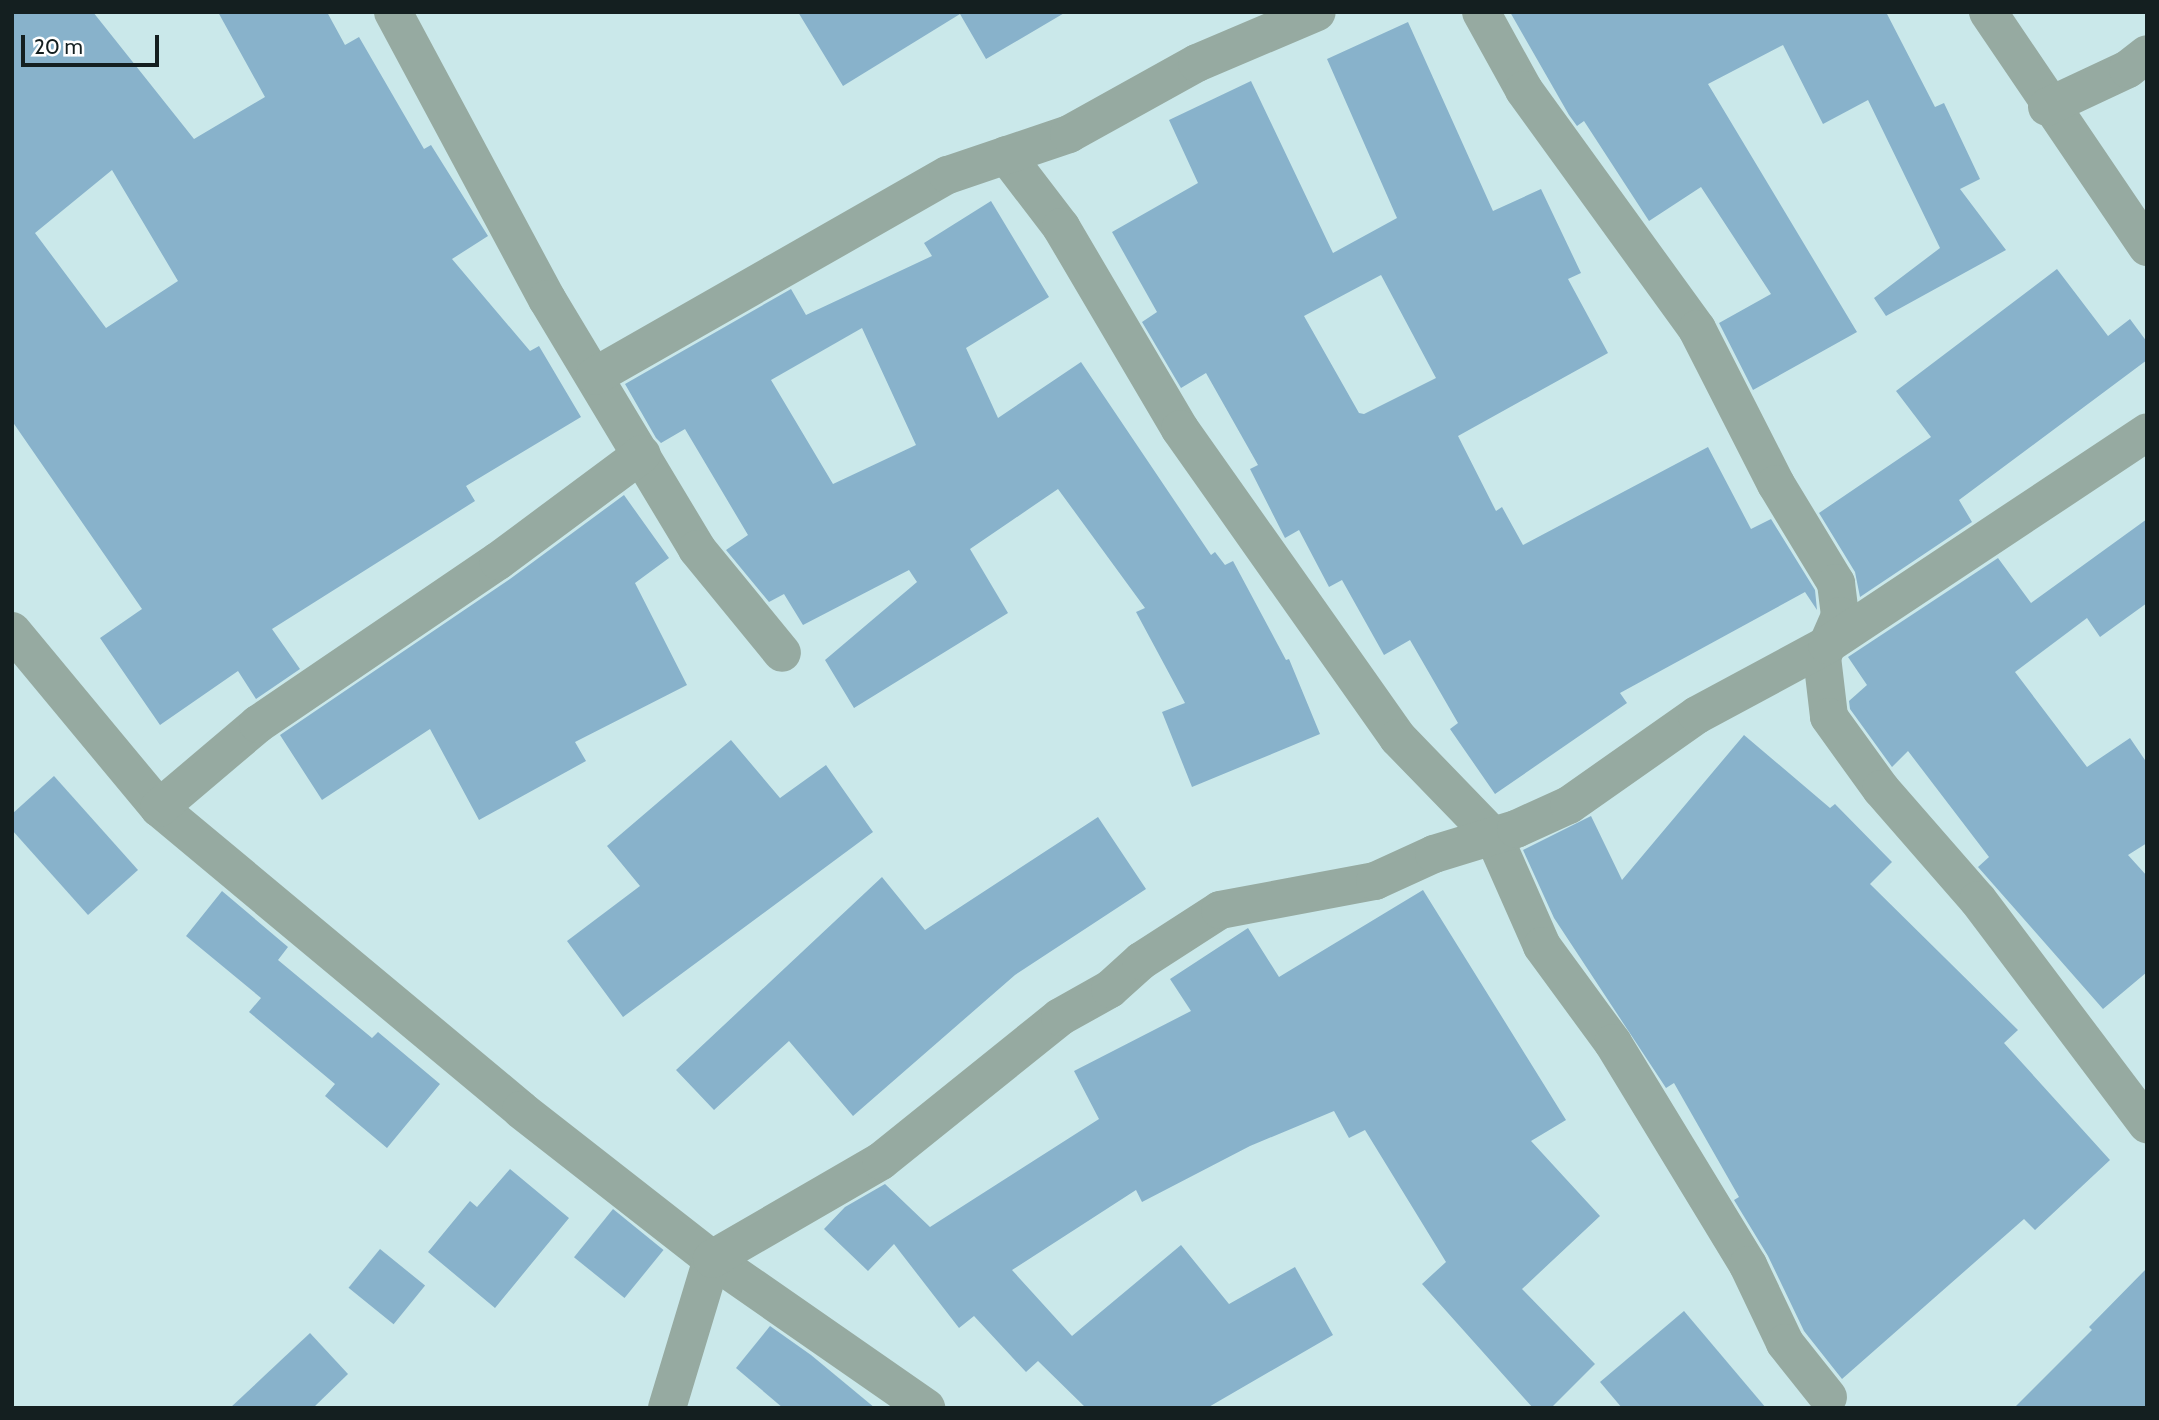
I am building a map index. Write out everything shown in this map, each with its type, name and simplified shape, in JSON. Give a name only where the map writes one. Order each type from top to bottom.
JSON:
[{"type":"street","points":[[393,12],[541,288],[697,549],[782,653]]},
{"type":"street","points":[[595,376],[948,175],[1069,134],[1197,63],[1317,12]]},
{"type":"street","points":[[1481,12],[1524,90],[1697,329],[1776,484],[1836,583],[1840,616],[1827,645],[1823,685],[1829,717],[1881,789],[1978,900],[2147,1124]]},
{"type":"street","points":[[1987,12],[2047,107],[2147,247]]},
{"type":"street","points":[[2047,107],[2128,69],[2147,54]]},
{"type":"street","points":[[1006,155],[1061,228],[1180,429],[1398,738],[1494,837],[1542,946],[1613,1043],[1748,1265],[1784,1343],[1828,1397]]},
{"type":"street","points":[[667,1408],[712,1259],[881,1161],[1060,1017],[1110,989],[1141,961],[1220,910],[1375,881],[1434,854],[1494,837],[1569,804],[1697,715],[1827,645],[2147,432]]},
{"type":"street","points":[[159,808],[258,724],[498,561],[642,454]]},
{"type":"street","points":[[12,631],[159,808],[521,1110],[712,1259],[926,1408]]},
{"type":"building","points":[[12,12],[93,12],[194,139],[265,97],[218,12],[327,12],[345,45],[359,37],[424,149],[431,145],[488,236],[452,259],[530,351],[539,346],[581,417],[466,486],[475,501],[272,629],[300,669],[256,699],[238,671],[160,725],[100,638],[142,609],[12,421]],"holes":[[[112,170],[178,281],[106,328],[35,233]]]},
{"type":"building","points":[[798,12],[1066,12],[986,59],[960,14],[843,86]]},
{"type":"building","points":[[1510,12],[1886,12],[1935,107],[1944,103],[1980,179],[1960,189],[2006,250],[1886,316],[1874,298],[1940,248],[1868,100],[1823,124],[1783,45],[1708,84],[1857,332],[1753,390],[1719,323],[1771,294],[1701,187],[1649,221],[1584,121],[1577,126],[1569,115]]},
{"type":"building","points":[[1408,22],[1493,211],[1541,189],[1581,273],[1568,279],[1608,353],[1458,436],[1496,511],[1502,507],[1523,545],[1708,447],[1751,529],[1771,519],[1815,590],[1817,610],[1805,592],[1620,693],[1627,703],[1495,794],[1450,729],[1458,723],[1410,640],[1384,655],[1342,580],[1329,587],[1299,530],[1285,538],[1250,469],[1258,465],[1206,373],[1181,388],[1142,322],[1157,312],[1112,232],[1198,183],[1169,120],[1251,81],[1333,253],[1397,218],[1327,59]],"holes":[[[1381,275],[1436,378],[1364,414],[1359,413],[1304,316]]]},
{"type":"building","points":[[991,201],[1049,297],[966,348],[998,418],[1081,362],[1211,555],[1215,552],[1225,565],[1233,561],[1286,660],[1289,659],[1320,734],[1192,787],[1162,712],[1185,703],[1136,612],[1145,608],[1058,489],[970,549],[1008,613],[854,708],[825,660],[917,582],[909,570],[803,625],[784,594],[769,602],[726,550],[748,535],[685,429],[661,443],[625,384],[791,289],[806,315],[932,256],[924,243]],"holes":[[[862,328],[916,445],[833,484],[771,380]]]},
{"type":"building","points":[[2057,269],[2108,336],[2130,319],[2147,342],[2147,360],[1959,500],[1972,522],[1860,597],[1855,572],[1819,513],[1931,437],[1896,391]]},
{"type":"building","points":[[624,495],[669,558],[635,583],[687,685],[575,742],[586,761],[479,820],[430,729],[322,800],[280,735],[510,579]]},
{"type":"building","points":[[2147,519],[2147,603],[2100,637],[2087,618],[2015,672],[2087,767],[2130,738],[2147,763],[2147,843],[2128,855],[2147,876],[2147,972],[2103,1009],[1978,867],[1989,857],[1908,751],[1892,767],[1850,709],[1849,701],[1867,685],[1848,657],[1998,558],[2031,603]]},
{"type":"building","points":[[1744,735],[1830,808],[1835,804],[1892,862],[1870,884],[2018,1030],[2004,1043],[2110,1160],[2035,1230],[2024,1219],[1842,1379],[1804,1331],[1768,1256],[1734,1200],[1739,1197],[1674,1083],[1666,1088],[1554,918],[1523,850],[1591,816],[1622,880]]},
{"type":"building","points":[[731,740],[780,798],[826,765],[873,832],[623,1017],[567,941],[640,886],[607,846]]},
{"type":"building","points":[[54,776],[138,870],[88,915],[12,830],[12,814]]},
{"type":"building","points":[[1098,817],[1146,889],[1015,975],[853,1116],[789,1041],[714,1110],[676,1070],[882,877],[925,930]]},
{"type":"building","points":[[1423,890],[1566,1120],[1531,1141],[1600,1216],[1522,1289],[1595,1364],[1551,1408],[1533,1408],[1422,1284],[1446,1262],[1365,1130],[1349,1138],[1334,1111],[1250,1146],[1142,1202],[1136,1190],[1012,1270],[1072,1336],[1181,1245],[1229,1304],[1295,1267],[1333,1335],[1207,1408],[1086,1408],[1038,1361],[1026,1372],[974,1316],[959,1328],[894,1244],[868,1271],[824,1229],[845,1207],[885,1184],[930,1227],[1099,1119],[1074,1071],[1191,1011],[1170,979],[1248,928],[1279,977]]},
{"type":"building","points":[[222,891],[288,947],[278,960],[372,1038],[378,1032],[440,1084],[387,1148],[325,1096],[335,1084],[249,1012],[261,998],[186,936]]},
{"type":"building","points":[[510,1169],[569,1218],[495,1308],[428,1252],[470,1201],[477,1207]]},
{"type":"building","points":[[613,1209],[664,1250],[624,1298],[574,1257]]},
{"type":"building","points":[[380,1249],[425,1286],[394,1324],[349,1288]]},
{"type":"building","points":[[2147,1268],[2147,1408],[2014,1408],[2092,1330],[2089,1327]]},
{"type":"building","points":[[1684,1311],[1766,1408],[1622,1408],[1600,1382]]},
{"type":"building","points":[[770,1326],[811,1355],[875,1408],[783,1408],[736,1368]]},
{"type":"building","points":[[310,1333],[348,1374],[313,1408],[230,1408]]}]
